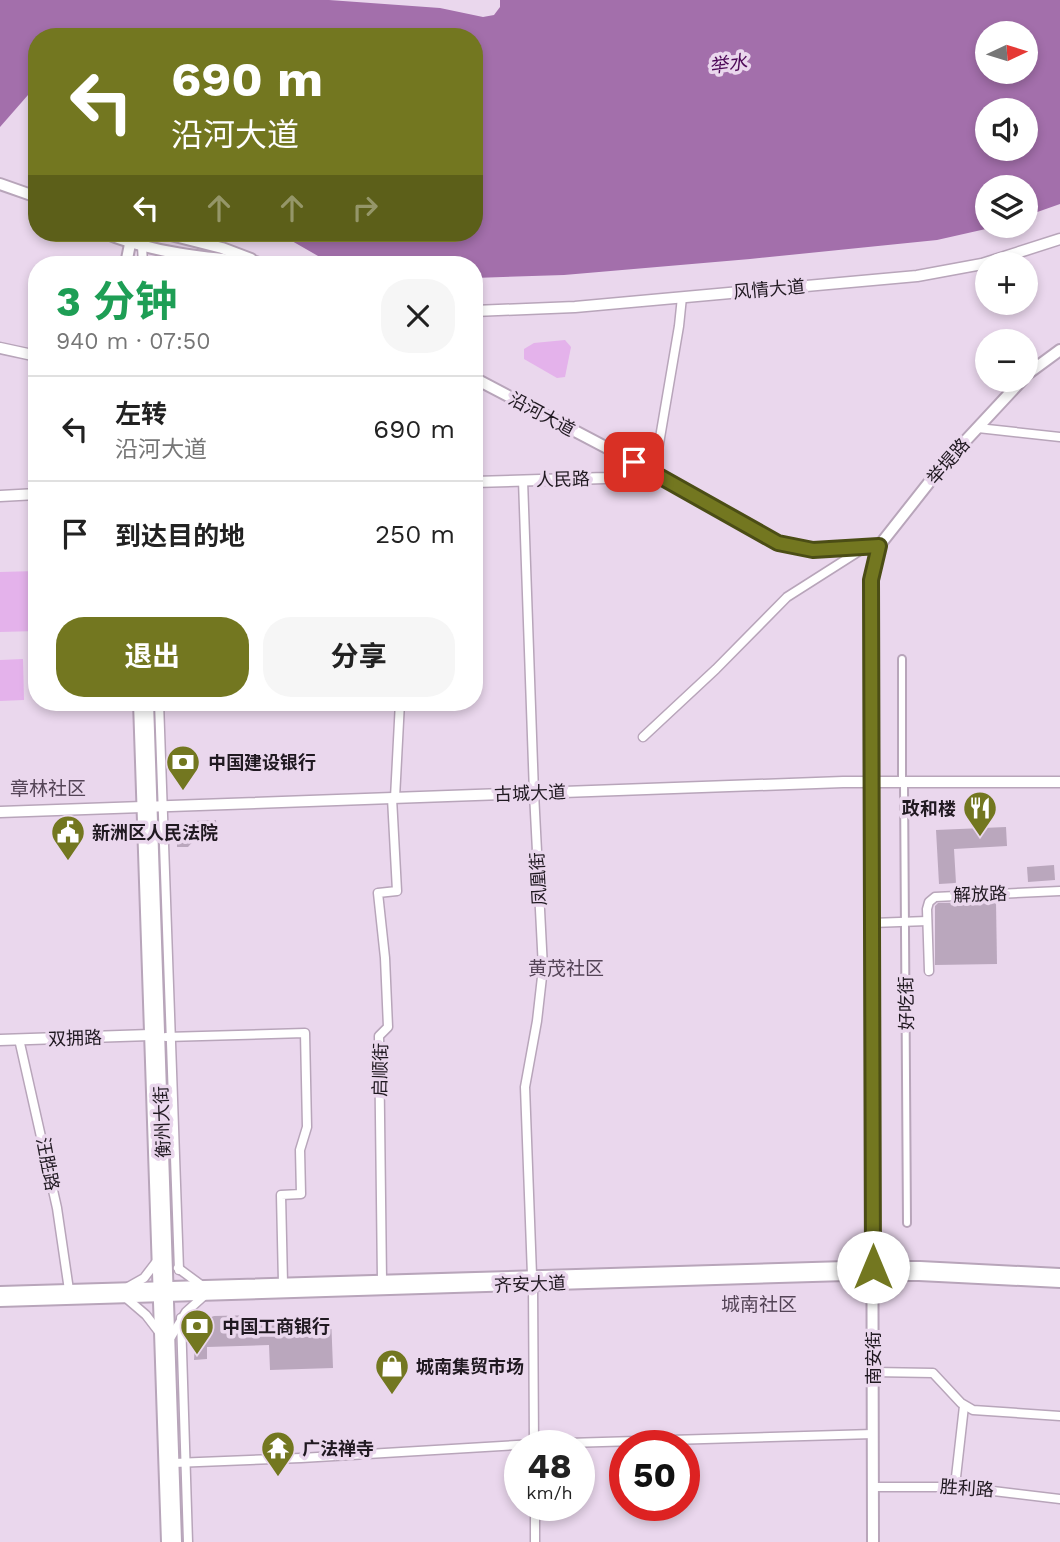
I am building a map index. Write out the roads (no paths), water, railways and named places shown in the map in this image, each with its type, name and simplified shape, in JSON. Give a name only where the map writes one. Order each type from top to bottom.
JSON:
[{"type":"main road","points":[[0,184],[28,193]]},
{"type":"main road","points":[[22,191],[28,196]]},
{"type":"main road","points":[[126,242],[190,256]]},
{"type":"main road","points":[[197,242],[242,256]]},
{"type":"main road","points":[[127,256],[131,244]]},
{"type":"main road","points":[[131,244],[132,256]]},
{"type":"main road","points":[[1038,367],[1060,350]]},
{"type":"main road","name":"沿河大道","points":[[483,383],[652,472],[778,543],[813,550],[879,546]]},
{"type":"main road","name":"举堤路","points":[[879,546],[942,466],[1011,392]]},
{"type":"main road","name":"南安街","points":[[873,1542],[871,580],[879,546]]},
{"type":"main road","name":"衡州大街","points":[[140,711],[152,806]]},
{"type":"main road","name":"衡州大街","points":[[148,711],[160,1036],[167,1542]]},
{"type":"main road","name":"齐安大道","points":[[873,1271],[1060,1282]]},
{"type":"main road","name":"齐安大道","points":[[0,1301],[163,1291],[873,1271],[1060,1274]]},
{"type":"main road","name":"齐安大道","points":[[205,1290],[283,1283],[533,1280]]},
{"type":"main road","name":"齐安大道","points":[[0,1293],[69,1290],[126,1293]]},
{"type":"main road","name":"衡州大街","points":[[165,1337],[180,1462],[176,1542]]},
{"type":"street","name":"风情大道","points":[[483,311],[575,307],[933,274],[1000,260],[1060,239]]},
{"type":"street","points":[[142,246],[143,256]]},
{"type":"street","points":[[652,472],[682,297]]},
{"type":"street","points":[[0,348],[28,354]]},
{"type":"street","points":[[978,428],[1060,436]]},
{"type":"street","name":"人民路","points":[[483,482],[605,478],[652,472]]},
{"type":"street","name":"凤凰街","points":[[523,480],[543,968],[525,1087],[533,1280],[534,1430]]},
{"type":"street","points":[[0,496],[28,494]]},
{"type":"street","points":[[643,737],[716,669],[787,597],[867,547]]},
{"type":"street","name":"好吃街","points":[[902,659],[906,922],[906,1223]]},
{"type":"street","points":[[158,711],[152,806],[160,1036],[179,1270]]},
{"type":"street","name":"启顺街","points":[[382,1280],[379,1036],[388,1027],[385,958],[378,892],[397,891],[394,798],[399,711]]},
{"type":"street","name":"古城大道","points":[[0,812],[872,783],[1060,782]]},
{"type":"street","name":"解放路","points":[[928,921],[929,902],[938,896],[1060,891]]},
{"type":"street","points":[[872,923],[928,921],[929,971]]},
{"type":"street","name":"双拥路","points":[[0,1040],[305,1033],[307,1128],[300,1150],[301,1194],[281,1195],[283,1283]]},
{"type":"street","name":"汪胜路","points":[[19,1040],[52,1186],[69,1290]]},
{"type":"street","points":[[162,1255],[179,1270],[205,1290],[165,1337],[126,1293],[144,1278],[162,1255]]},
{"type":"street","points":[[181,1318],[180,1462],[188,1542]]},
{"type":"street","points":[[873,1372],[933,1373],[964,1406],[979,1411],[1060,1416]]},
{"type":"street","points":[[955,1486],[964,1406]]},
{"type":"street","points":[[595,1443],[873,1434]]},
{"type":"street","points":[[180,1462],[504,1447]]},
{"type":"street","name":"胜利路","points":[[873,1487],[955,1486],[1060,1499]]},
{"type":"street","points":[[535,1521],[536,1542]]},
{"type":"water","name":"举水","points":[[0,0],[329,0],[440,8],[483,17],[494,15],[500,7],[500,0],[1060,0],[1060,204],[1038,212],[1038,175],[975,175],[975,231],[937,240],[564,275],[483,278],[483,256],[318,256],[294,242],[483,242],[483,28],[28,28],[28,95],[0,127]]},
{"type":"place","name":"中国建设银行","points":[[183,792]]},
{"type":"place","name":"政和楼","points":[[980,838]]},
{"type":"place","name":"新洲区人民法院","points":[[68,862]]},
{"type":"place","name":"中国工商银行","points":[[197,1356]]},
{"type":"place","name":"城南集贸市场","points":[[392,1396]]},
{"type":"place","name":"广法禅寺","points":[[278,1478]]},
{"type":"district","name":"章林社区","points":[[48,788]]},
{"type":"district","name":"黄茂社区","points":[[566,968]]},
{"type":"district","name":"城南社区","points":[[759,1304]]}]
